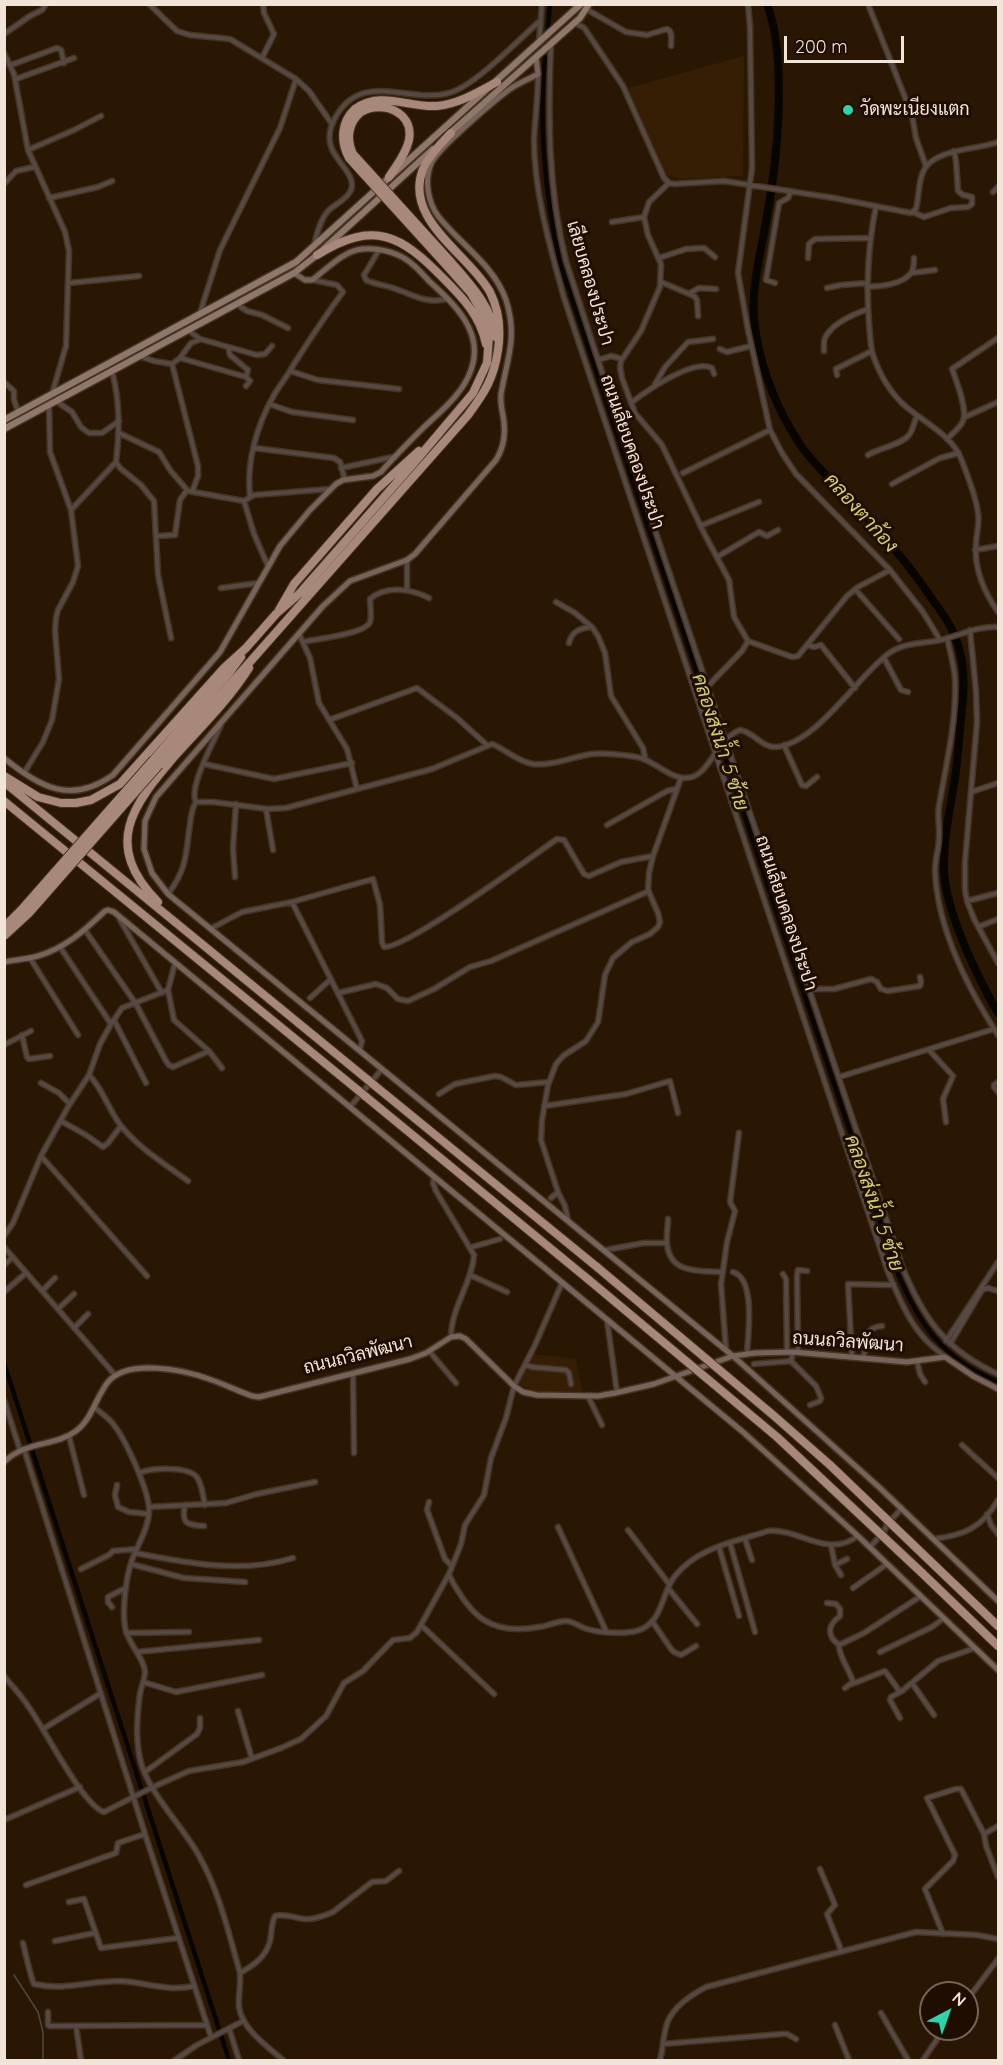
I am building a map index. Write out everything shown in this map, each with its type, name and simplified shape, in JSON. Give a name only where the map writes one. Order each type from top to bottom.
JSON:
[{"type":"highway","points":[[497,82],[467,98],[448,104],[424,106],[376,100],[365,102],[347,117],[343,133],[344,146],[349,158],[475,289],[488,310],[495,333],[497,354]]},
{"type":"highway","points":[[358,110],[374,106],[388,107],[399,113],[406,122],[409,133],[407,146],[388,177]]},
{"type":"highway","points":[[4,927],[256,657],[468,415],[490,383],[497,354],[499,323],[490,292],[435,228],[426,215],[422,200],[423,168],[451,133]]},
{"type":"highway","points":[[317,255],[341,242],[360,236],[384,237],[407,246],[428,263],[469,305],[481,326],[488,355]]},
{"type":"highway","points":[[4,776],[30,793],[54,802],[76,803],[91,800],[106,793],[131,773],[224,668],[304,588],[414,463],[473,393],[488,355],[488,330],[483,312],[449,264]]},
{"type":"highway","points":[[4,936],[29,913],[156,762],[230,672],[246,648]]},
{"type":"highway","points":[[197,940],[151,895],[136,874],[129,852],[130,824],[134,811],[146,790],[238,684],[256,657]]},
{"type":"highway","points":[[4,782],[597,1267],[773,1415],[830,1465],[999,1626]]},
{"type":"highway","points":[[4,801],[362,1093],[777,1437],[999,1646]]},
{"type":"highway","points":[[4,808],[52,840]]},
{"type":"main road","points":[[14,424],[7,419],[296,262],[388,177],[538,45],[580,18],[586,6]]},
{"type":"main road","points":[[4,429],[294,273],[317,255],[536,57],[549,40],[586,6]]},
{"type":"main road","name":"ถนนเลียบคลองประปา","points":[[536,57],[538,74]]},
{"type":"main road","points":[[538,74],[507,91],[443,148],[430,166],[428,189],[433,208],[494,276],[506,300],[512,332],[509,363],[501,395],[504,429],[501,452],[423,545],[407,560],[350,581],[343,586],[224,719],[156,797],[143,829],[145,857],[156,881],[168,894],[733,1356],[797,1411],[999,1600]]},
{"type":"main road","points":[[4,758],[23,774],[44,786],[66,790],[93,785],[113,775],[220,652],[268,566],[290,533],[330,489],[345,480],[374,476],[381,472],[461,389],[472,369],[474,348],[470,328],[465,318],[448,299],[405,259],[380,249],[362,249],[346,254],[312,280],[305,280],[294,273]]},
{"type":"main road","points":[[4,962],[30,958],[60,947],[108,910],[118,916],[743,1432],[870,1547],[999,1670]]},
{"type":"main road","name":"ถนนถวิลพัฒนา","points":[[115,1375],[134,1368],[165,1370],[209,1379],[259,1397],[410,1359],[429,1351],[451,1336],[466,1339],[495,1370],[514,1386],[523,1392],[537,1395],[588,1396],[617,1393],[644,1387],[733,1356],[747,1354],[793,1352],[888,1361],[917,1361],[945,1357]]},
{"type":"main road","name":"ถนนเลียบคลองประปา","points":[[945,1357],[973,1376],[999,1389]]},
{"type":"main road","points":[[4,1462],[24,1449],[69,1436],[83,1424],[102,1390],[115,1375]]},
{"type":"street","points":[[4,34],[42,10],[46,4]]},
{"type":"street","points":[[149,4],[177,31],[190,36],[225,38],[296,79],[309,91],[332,124]]},
{"type":"street","points":[[262,58],[274,34],[264,13],[263,4]]},
{"type":"street","points":[[538,45],[542,4]]},
{"type":"street","points":[[748,4],[752,168],[738,273],[751,346],[770,430],[796,474],[890,570],[923,612],[940,640]]},
{"type":"street","points":[[868,4],[912,115],[916,138],[927,166]]},
{"type":"street","points":[[586,6],[626,32],[647,35],[667,29],[671,33],[671,46]]},
{"type":"street","points":[[580,18],[584,28],[623,86],[664,178],[669,183],[724,181],[913,212],[924,217],[951,208],[968,207],[972,204],[972,197],[958,191],[954,151]]},
{"type":"street","points":[[314,246],[324,216],[348,194],[352,187],[351,178],[333,151],[330,141],[332,124],[348,102],[364,93],[381,90],[434,96],[462,88],[541,20]]},
{"type":"street","points":[[574,23],[584,28]]},
{"type":"street","points":[[540,30],[549,40]]},
{"type":"street","name":"เลียบคลองประปา","points":[[549,40],[549,138],[560,237],[575,292],[724,741],[840,1077],[905,1275],[926,1316],[946,1341],[979,1365],[998,1374]]},
{"type":"street","points":[[11,65],[57,48],[61,50],[64,63]]},
{"type":"street","points":[[4,54],[16,79],[28,150],[67,240],[69,283],[66,346],[52,394]]},
{"type":"street","points":[[16,79],[74,58]]},
{"type":"street","name":"ถนนเลียบคลองประปา","points":[[538,74],[535,160],[554,264],[894,1286],[914,1325],[924,1339],[945,1357]]},
{"type":"street","points":[[200,314],[220,250],[280,128],[296,79]]},
{"type":"street","points":[[28,150],[101,116]]},
{"type":"street","points":[[913,212],[918,202],[923,171],[927,166],[954,151],[987,147],[999,142]]},
{"type":"street","points":[[4,184],[16,171],[34,167]]},
{"type":"street","points":[[49,198],[98,187],[112,181]]},
{"type":"street","points":[[669,183],[649,202],[644,217],[648,235],[662,268],[661,282],[641,331],[622,359],[620,367],[638,418],[662,445],[700,526],[729,580],[734,617],[748,641],[795,657],[840,603],[855,589],[890,570]]},
{"type":"street","points":[[993,192],[999,187]]},
{"type":"street","points":[[775,283],[766,280],[767,268],[779,203],[788,198],[789,191]]},
{"type":"street","points":[[876,206],[870,238],[867,285],[872,351],[887,385],[898,399],[947,439],[958,453],[977,507],[979,520],[975,550],[979,576],[984,590],[999,612]]},
{"type":"street","points":[[612,222],[644,217]]},
{"type":"street","points":[[808,258],[809,244],[815,239],[870,238]]},
{"type":"street","points":[[659,258],[686,249],[704,248],[715,256]]},
{"type":"street","points":[[380,249],[364,276],[366,280],[399,290],[421,300],[448,299]]},
{"type":"street","points":[[911,273],[914,258]]},
{"type":"street","points":[[827,288],[841,285],[893,283],[911,273],[935,270]]},
{"type":"street","points":[[69,283],[139,276]]},
{"type":"street","points":[[268,566],[254,534],[247,499],[249,471],[269,404],[316,328],[343,292],[337,285],[312,280]]},
{"type":"street","points":[[661,282],[690,294],[697,300],[698,316]]},
{"type":"street","points":[[690,294],[699,288],[716,289]]},
{"type":"street","points":[[239,302],[241,308],[288,328]]},
{"type":"street","points":[[824,351],[824,339],[828,333],[850,316],[868,309]]},
{"type":"street","points":[[188,330],[200,339],[261,356],[272,346]]},
{"type":"street","points":[[947,439],[961,425],[965,417],[952,369],[999,338]]},
{"type":"street","points":[[139,356],[172,364],[180,358],[191,343],[200,339]]},
{"type":"street","points":[[652,387],[661,377],[667,364],[688,342],[713,339]]},
{"type":"street","points":[[720,349],[727,352],[751,346]]},
{"type":"street","points":[[228,347],[230,356],[248,370],[246,377]]},
{"type":"street","points":[[837,375],[836,369],[872,351]]},
{"type":"street","points":[[598,360],[611,356],[622,359]]},
{"type":"street","points":[[180,358],[246,377],[250,381],[246,386]]},
{"type":"street","points":[[157,536],[175,535],[180,500],[198,476],[198,466],[172,364]]},
{"type":"street","points":[[631,402],[652,387],[700,365],[712,368],[714,374]]},
{"type":"street","points":[[71,510],[116,462],[119,420],[112,371]]},
{"type":"street","points":[[290,371],[318,380],[399,389]]},
{"type":"street","points":[[4,381],[14,391],[14,400],[19,412]]},
{"type":"street","points":[[55,401],[72,412],[81,427],[89,433],[102,433],[119,420]]},
{"type":"street","points":[[965,417],[999,402]]},
{"type":"street","points":[[269,404],[292,412],[353,420]]},
{"type":"street","points":[[23,774],[49,729],[58,690],[55,624],[58,610],[73,582],[78,566],[71,510],[50,452],[48,405]]},
{"type":"street","points":[[868,455],[876,449],[899,442],[908,436],[917,416]]},
{"type":"street","points":[[683,473],[770,430]]},
{"type":"street","points":[[119,433],[159,452],[189,491],[247,499],[330,489]]},
{"type":"street","points":[[254,448],[334,458],[340,462],[345,480]]},
{"type":"street","points":[[892,484],[940,458],[958,453]]},
{"type":"street","points":[[341,468],[395,456]]},
{"type":"street","points":[[116,462],[152,498],[157,536],[158,575],[171,638]]},
{"type":"street","points":[[700,526],[759,502]]},
{"type":"street","points":[[717,557],[759,532],[767,536],[778,530]]},
{"type":"street","points":[[975,550],[999,546]]},
{"type":"street","points":[[407,560],[407,590]]},
{"type":"street","points":[[221,588],[260,583]]},
{"type":"street","points":[[855,589],[898,639]]},
{"type":"street","points":[[303,642],[364,629],[370,622],[370,598],[372,596],[395,590],[407,590],[429,598]]},
{"type":"street","points":[[556,602],[575,613],[596,631],[605,653],[611,696],[643,748],[645,758]]},
{"type":"street","points":[[569,643],[572,634],[576,631],[592,627]]},
{"type":"street","points":[[329,720],[417,688],[457,718],[487,745],[499,747],[524,762],[532,764],[569,760],[595,754],[645,758],[681,778],[689,778],[699,773],[717,749],[734,732],[745,731],[770,747],[784,745],[809,732],[894,650],[910,644],[940,640],[968,631],[999,627]]},
{"type":"street","points":[[968,631],[977,708],[965,862],[967,901],[978,927],[999,963]]},
{"type":"street","points":[[299,634],[312,665],[314,686],[319,703],[343,741],[352,763],[357,789]]},
{"type":"street","points":[[948,638],[954,670],[954,698],[938,812],[939,836],[935,874],[953,949],[999,1035]]},
{"type":"street","points":[[707,687],[742,651],[748,641]]},
{"type":"street","points":[[807,645],[814,647],[820,645],[855,688]]},
{"type":"street","points":[[884,658],[901,690],[908,692]]},
{"type":"street","points":[[168,894],[182,873],[187,855],[192,812],[196,802],[194,796],[204,764],[224,719]]},
{"type":"street","points":[[196,802],[236,804],[266,809],[286,808],[432,769],[487,745]]},
{"type":"street","points":[[784,745],[802,785],[806,786],[817,777]]},
{"type":"street","points":[[204,764],[274,779],[352,763]]},
{"type":"street","points":[[568,1221],[563,1200],[558,1192],[541,1140],[549,1082],[556,1064],[563,1056],[586,1041],[598,1022],[605,975],[613,958],[632,942],[650,934],[658,927],[660,922],[649,891],[648,878],[653,855],[681,778]]},
{"type":"street","points":[[971,792],[999,783]]},
{"type":"street","points":[[606,825],[667,791],[677,789]]},
{"type":"street","points":[[235,877],[233,848],[236,804]]},
{"type":"street","points":[[266,809],[273,850]]},
{"type":"street","points":[[209,929],[242,912],[292,902],[373,879],[380,905],[382,942],[384,947],[389,948],[446,916],[556,839],[564,840],[584,874],[589,876],[621,862],[653,855]]},
{"type":"street","points":[[338,993],[376,984],[387,988],[398,999],[408,1001],[434,989],[470,967],[491,961],[649,891]]},
{"type":"street","points":[[967,901],[999,893]]},
{"type":"street","points":[[292,902],[362,1041],[360,1049]]},
{"type":"street","points":[[118,916],[162,993]]},
{"type":"street","points":[[978,927],[999,919]]},
{"type":"street","points":[[85,930],[136,1004],[169,1065],[173,1067],[209,1051]]},
{"type":"street","points":[[60,947],[111,1024]]},
{"type":"street","points":[[991,952],[999,948]]},
{"type":"street","points":[[30,958],[78,1035]]},
{"type":"street","points":[[175,963],[168,990],[174,1020],[209,1051],[222,1068]]},
{"type":"street","points":[[810,989],[834,989],[872,980],[877,982],[881,989],[888,991],[920,986],[920,976]]},
{"type":"street","points":[[310,998],[331,979]]},
{"type":"street","points":[[4,1236],[13,1223],[41,1156],[89,1075],[100,1044],[111,1024],[122,1008],[168,990]]},
{"type":"street","points":[[114,1020],[146,1083]]},
{"type":"street","points":[[840,1077],[994,1029]]},
{"type":"street","points":[[5,1043],[31,1030]]},
{"type":"street","points":[[22,1035],[29,1059],[50,1056]]},
{"type":"street","points":[[929,1050],[953,1076],[943,1099],[946,1122]]},
{"type":"street","points":[[350,1108],[382,1068]]},
{"type":"street","points":[[89,1075],[97,1084],[121,1126],[148,1152],[188,1181]]},
{"type":"street","points":[[439,1094],[455,1084],[492,1077],[501,1077],[516,1085],[549,1082]]},
{"type":"street","points":[[544,1106],[626,1095],[670,1080],[678,1113]]},
{"type":"street","points":[[999,1082],[994,1087],[999,1092]]},
{"type":"street","points":[[41,1083],[59,1093],[70,1104]]},
{"type":"street","points":[[61,1120],[103,1147],[121,1126]]},
{"type":"street","points":[[726,1351],[721,1284],[727,1242],[735,1211],[730,1202],[739,1133]]},
{"type":"street","points":[[41,1156],[147,1276]]},
{"type":"street","points":[[434,1177],[433,1183],[436,1191],[472,1247],[474,1255],[470,1275],[453,1322],[451,1336]]},
{"type":"street","points":[[551,1198],[558,1192]]},
{"type":"street","points":[[668,1219],[667,1243],[673,1261],[681,1268],[723,1272]]},
{"type":"street","points":[[472,1247],[500,1239]]},
{"type":"street","points":[[604,1250],[644,1243],[667,1243]]},
{"type":"street","points":[[4,1247],[115,1375]]},
{"type":"street","points":[[4,1265],[13,1257]]},
{"type":"street","points":[[946,1341],[999,1262]]},
{"type":"street","points":[[791,1362],[796,1276],[798,1270],[807,1271]]},
{"type":"street","points":[[733,1272],[744,1279],[748,1293],[747,1354]]},
{"type":"street","points":[[4,1292],[27,1273]]},
{"type":"street","points":[[783,1274],[786,1280],[793,1352]]},
{"type":"street","points":[[470,1275],[507,1292]]},
{"type":"street","points":[[42,1291],[55,1278]]},
{"type":"street","points":[[4,1676],[27,1704],[91,1803],[104,1812],[189,1771],[252,1759],[301,1739],[330,1712],[344,1683],[363,1671],[390,1643],[397,1639],[410,1638],[421,1625],[449,1574],[461,1544],[465,1525],[484,1496],[491,1458],[506,1419],[514,1386],[562,1282]]},
{"type":"street","points":[[853,1358],[848,1284],[894,1286]]},
{"type":"street","points":[[950,1344],[982,1290],[988,1288],[999,1291]]},
{"type":"street","points":[[57,1309],[74,1294]]},
{"type":"street","points":[[74,1328],[88,1314]]},
{"type":"street","points":[[607,1319],[617,1393]]},
{"type":"street","points":[[864,1359],[868,1332],[874,1326],[882,1326]]},
{"type":"street","points":[[429,1351],[456,1383]]},
{"type":"street","points":[[917,1361],[920,1374],[925,1382]]},
{"type":"street","points":[[754,1364],[791,1362],[819,1391],[820,1401],[810,1405]]},
{"type":"street","points":[[525,1365],[566,1370],[570,1373],[571,1384]]},
{"type":"street","points":[[353,1372],[354,1454]]},
{"type":"street","points":[[588,1396],[602,1425]]},
{"type":"street","points":[[4,1400],[24,1449],[178,1938],[207,2025],[214,2036]]},
{"type":"street","points":[[94,1407],[113,1423],[139,1473],[149,1507],[149,1514],[131,1564],[126,1588],[124,1621],[126,1632],[145,1671],[139,1702],[139,1746],[145,1772],[191,1842],[207,1871],[240,1973],[239,2004],[243,2021],[283,2061]]},
{"type":"street","points":[[69,1436],[84,1495]]},
{"type":"street","points":[[962,1445],[999,1478]]},
{"type":"street","points":[[139,1473],[158,1468],[193,1474],[199,1480],[205,1505]]},
{"type":"street","points":[[149,1507],[226,1503],[315,1482]]},
{"type":"street","points":[[117,1485],[115,1495],[118,1507],[129,1512],[149,1514]]},
{"type":"street","points":[[934,1539],[969,1531],[999,1500]]},
{"type":"street","points":[[429,1502],[426,1508],[430,1520],[445,1559],[452,1566]]},
{"type":"street","points":[[185,1506],[184,1521],[196,1526],[204,1526]]},
{"type":"street","points":[[870,1547],[902,1508]]},
{"type":"street","points":[[987,1514],[991,1525],[999,1534]]},
{"type":"street","points":[[558,1527],[606,1631]]},
{"type":"street","points":[[628,1530],[697,1624]]},
{"type":"street","points":[[449,1574],[469,1608],[492,1624],[510,1629],[568,1621],[586,1629],[635,1631],[652,1621],[663,1604],[669,1586],[693,1557],[773,1530],[831,1545],[842,1544],[858,1536]]},
{"type":"street","points":[[746,1539],[752,1560]]},
{"type":"street","points":[[730,1543],[755,1632]]},
{"type":"street","points":[[831,1545],[835,1565],[842,1575]]},
{"type":"street","points":[[719,1547],[739,1616]]},
{"type":"street","points":[[81,1569],[115,1550],[136,1551],[197,1564],[229,1566],[293,1558]]},
{"type":"street","points":[[835,1565],[848,1559]]},
{"type":"street","points":[[131,1564],[184,1578],[245,1582]]},
{"type":"street","points":[[853,1588],[886,1564]]},
{"type":"street","points":[[112,1607],[108,1602],[108,1597],[126,1588]]},
{"type":"street","points":[[839,1645],[873,1627],[921,1596]]},
{"type":"street","points":[[827,1602],[836,1604],[840,1610],[840,1616],[832,1622],[831,1637],[839,1645],[839,1652],[849,1670],[853,1680],[852,1684]]},
{"type":"street","points":[[880,1652],[932,1627],[944,1618]]},
{"type":"street","points":[[652,1621],[674,1652],[681,1655],[696,1646]]},
{"type":"street","points":[[421,1625],[494,1694]]},
{"type":"street","points":[[126,1632],[189,1632]]},
{"type":"street","points":[[136,1653],[259,1640]]},
{"type":"street","points":[[900,1718],[890,1698],[894,1694],[912,1683],[938,1661],[975,1648]]},
{"type":"street","points":[[845,1688],[885,1671],[900,1692]]},
{"type":"street","points":[[143,1682],[176,1692],[262,1675]]},
{"type":"street","points":[[912,1683],[934,1715]]},
{"type":"street","points":[[43,1729],[101,1693]]},
{"type":"street","points":[[238,1711],[252,1759]]},
{"type":"street","points":[[145,1772],[197,1734],[200,1728],[200,1718]]},
{"type":"street","points":[[4,1820],[80,1787]]},
{"type":"street","points":[[943,1934],[924,1891],[956,1855],[927,1798],[961,1789],[984,1834],[988,1851],[999,1877]]},
{"type":"street","points":[[984,1834],[999,1826]]},
{"type":"street","points":[[26,1885],[116,1853],[118,1843],[145,1834]]},
{"type":"street","points":[[820,1869],[835,1905],[828,1914],[841,1950]]},
{"type":"street","points":[[240,1973],[257,1962],[265,1953],[275,1916],[280,1914],[307,1919],[326,1915],[372,1882],[386,1881],[399,1871]]},
{"type":"street","points":[[69,1902],[84,1899],[99,1947],[103,1949],[178,1938]]},
{"type":"street","points":[[660,2061],[669,2018],[690,1997],[706,1987],[916,1932],[977,1935],[999,1939]]},
{"type":"street","points":[[55,1941],[95,1933]]},
{"type":"street","points":[[23,1943],[29,1962],[31,1980],[34,1984],[69,1987],[102,1981],[118,1981],[158,1988],[194,1986]]},
{"type":"street","points":[[979,1985],[999,1959]]},
{"type":"street","points":[[48,2012],[48,2025],[50,2026],[207,2025]]},
{"type":"street","points":[[881,2013],[908,2061]]},
{"type":"street","points":[[175,2061],[243,2021]]},
{"type":"street","points":[[835,2025],[849,2061]]},
{"type":"street","points":[[76,2026],[81,2061]]},
{"type":"street","points":[[227,2029],[239,2061]]},
{"type":"street","points":[[663,2044],[782,2034],[796,2039]]},
{"type":"street","points":[[923,2061],[936,2041]]},
{"type":"shaded area","points":[[744,56],[743,176],[680,179],[666,175],[628,88]]},
{"type":"shaded area","points":[[534,1354],[576,1359],[582,1391],[537,1391],[517,1384]]},
{"type":"waterway","name":"คลองส่งน้ำ 5 ซ้าย","points":[[548,28],[550,4]]},
{"type":"waterway","name":"คลองตาก้อง","points":[[767,4],[773,27],[779,82],[774,171],[754,292],[754,320],[759,350],[773,393],[801,446],[905,562],[942,613],[957,642],[964,680],[963,699],[946,836],[944,871],[956,924],[972,963],[998,1013]]},
{"type":"waterway","name":"คลองส่งน้ำ 5 ซ้าย","points":[[545,57],[542,109],[544,161],[550,212],[560,263],[896,1269],[913,1306],[934,1337],[962,1362],[978,1373],[998,1382]]},
{"type":"waterway","points":[[4,1363],[229,2060]]},
{"type":"waterway","points":[[14,1975],[38,2012],[43,2032],[43,2060]]},
{"type":"place","name":"วัดพะเนียงแตก","points":[[848,110]]}]
